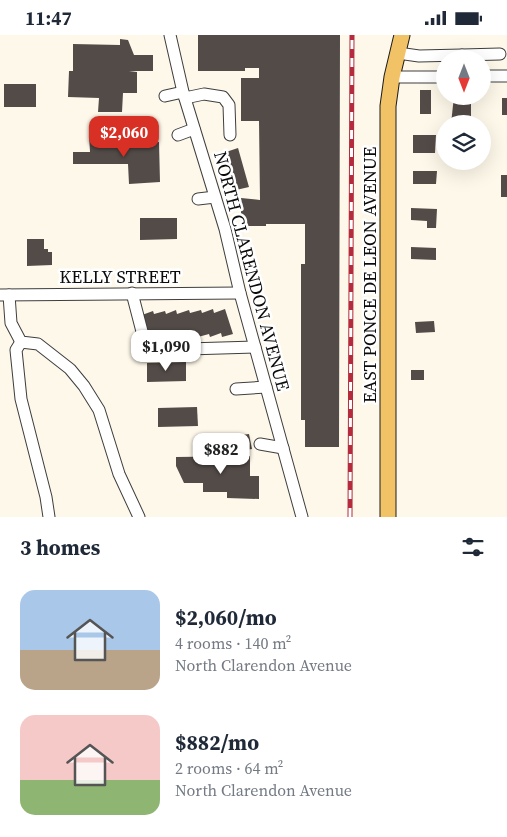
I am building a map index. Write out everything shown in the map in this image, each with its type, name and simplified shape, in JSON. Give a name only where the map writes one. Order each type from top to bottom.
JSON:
[{"type":"main road","name":"EAST PONCE DE LEON AVENUE","points":[[388,517],[388,106],[392,77],[402,35]]},
{"type":"street","name":"NORTH CLARENDON AVENUE","points":[[170,35],[184,95],[215,197],[302,517]]},
{"type":"street","points":[[398,53],[436,56]]},
{"type":"street","points":[[491,55],[500,54]]},
{"type":"street","points":[[491,77],[507,76]]},
{"type":"street","points":[[392,77],[436,77]]},
{"type":"street","points":[[166,96],[204,94],[223,97],[229,105],[230,135]]},
{"type":"street","points":[[178,135],[194,129]]},
{"type":"street","points":[[198,199],[215,197]]},
{"type":"street","points":[[132,293],[145,343],[154,350],[255,347]]},
{"type":"street","name":"KELLY STREET","points":[[5,295],[240,293]]},
{"type":"street","points":[[5,295],[11,323],[21,342]]},
{"type":"street","points":[[21,342],[16,350],[21,399],[46,497],[49,517]]},
{"type":"street","points":[[21,342],[38,344],[70,369],[84,386],[100,410],[119,474],[138,517]]},
{"type":"street","points":[[236,389],[266,387]]},
{"type":"street","points":[[260,444],[283,448]]},
{"type":"building","points":[[198,35],[340,35],[339,447],[305,447],[305,420],[301,420],[301,264],[305,264],[305,224],[241,226],[241,198],[260,200],[259,121],[241,121],[241,78],[259,78],[259,68],[245,68],[245,71],[198,71]]},
{"type":"building","points":[[120,39],[128,40],[134,55],[153,55],[153,71],[129,71],[137,72],[137,93],[123,93],[122,112],[98,112],[99,98],[68,97],[69,71],[73,71],[73,44],[120,45]]},
{"type":"building","points":[[4,84],[36,84],[36,107],[4,107]]},
{"type":"building","points":[[420,90],[431,90],[431,114],[420,114]]},
{"type":"building","points":[[502,98],[507,98],[507,115],[502,115]]},
{"type":"building","points":[[453,105],[471,105],[471,115],[452,115]]},
{"type":"building","points":[[89,135],[112,135],[112,143],[159,142],[160,182],[129,184],[128,164],[73,164],[73,152],[90,152]]},
{"type":"building","points":[[413,135],[436,135],[435,153],[413,153]]},
{"type":"building","points":[[238,148],[249,187],[236,190],[226,152]]},
{"type":"building","points":[[413,171],[437,171],[436,184],[413,184]]},
{"type":"building","points":[[501,175],[507,175],[507,197],[501,197]]},
{"type":"building","points":[[411,208],[437,209],[436,228],[427,228],[427,221],[411,220]]},
{"type":"building","points":[[140,218],[177,218],[177,239],[140,240]]},
{"type":"building","points":[[27,239],[44,239],[44,249],[52,252],[52,265],[27,266]]},
{"type":"building","points":[[411,247],[436,248],[436,260],[411,259]]},
{"type":"building","points":[[213,309],[214,313],[225,309],[233,334],[222,337],[221,333],[210,337],[209,334],[198,337],[197,334],[186,338],[185,335],[174,338],[173,335],[162,338],[161,335],[149,339],[142,315],[153,311],[154,314],[165,311],[166,314],[176,310],[177,314],[189,310],[190,313],[201,310],[202,313]]},
{"type":"building","points":[[434,321],[435,332],[416,333],[415,322]]},
{"type":"building","points":[[186,362],[186,381],[147,382],[147,363]]},
{"type":"building","points":[[411,370],[424,370],[424,380],[411,380]]},
{"type":"building","points":[[197,407],[198,426],[158,427],[158,408]]},
{"type":"building","points":[[249,434],[252,449],[215,454],[213,439]]},
{"type":"building","points":[[250,456],[250,476],[259,476],[259,499],[227,498],[227,492],[203,492],[203,483],[184,483],[176,466],[176,457]]},
{"type":"railway","points":[[350,517],[352,35]]}]
